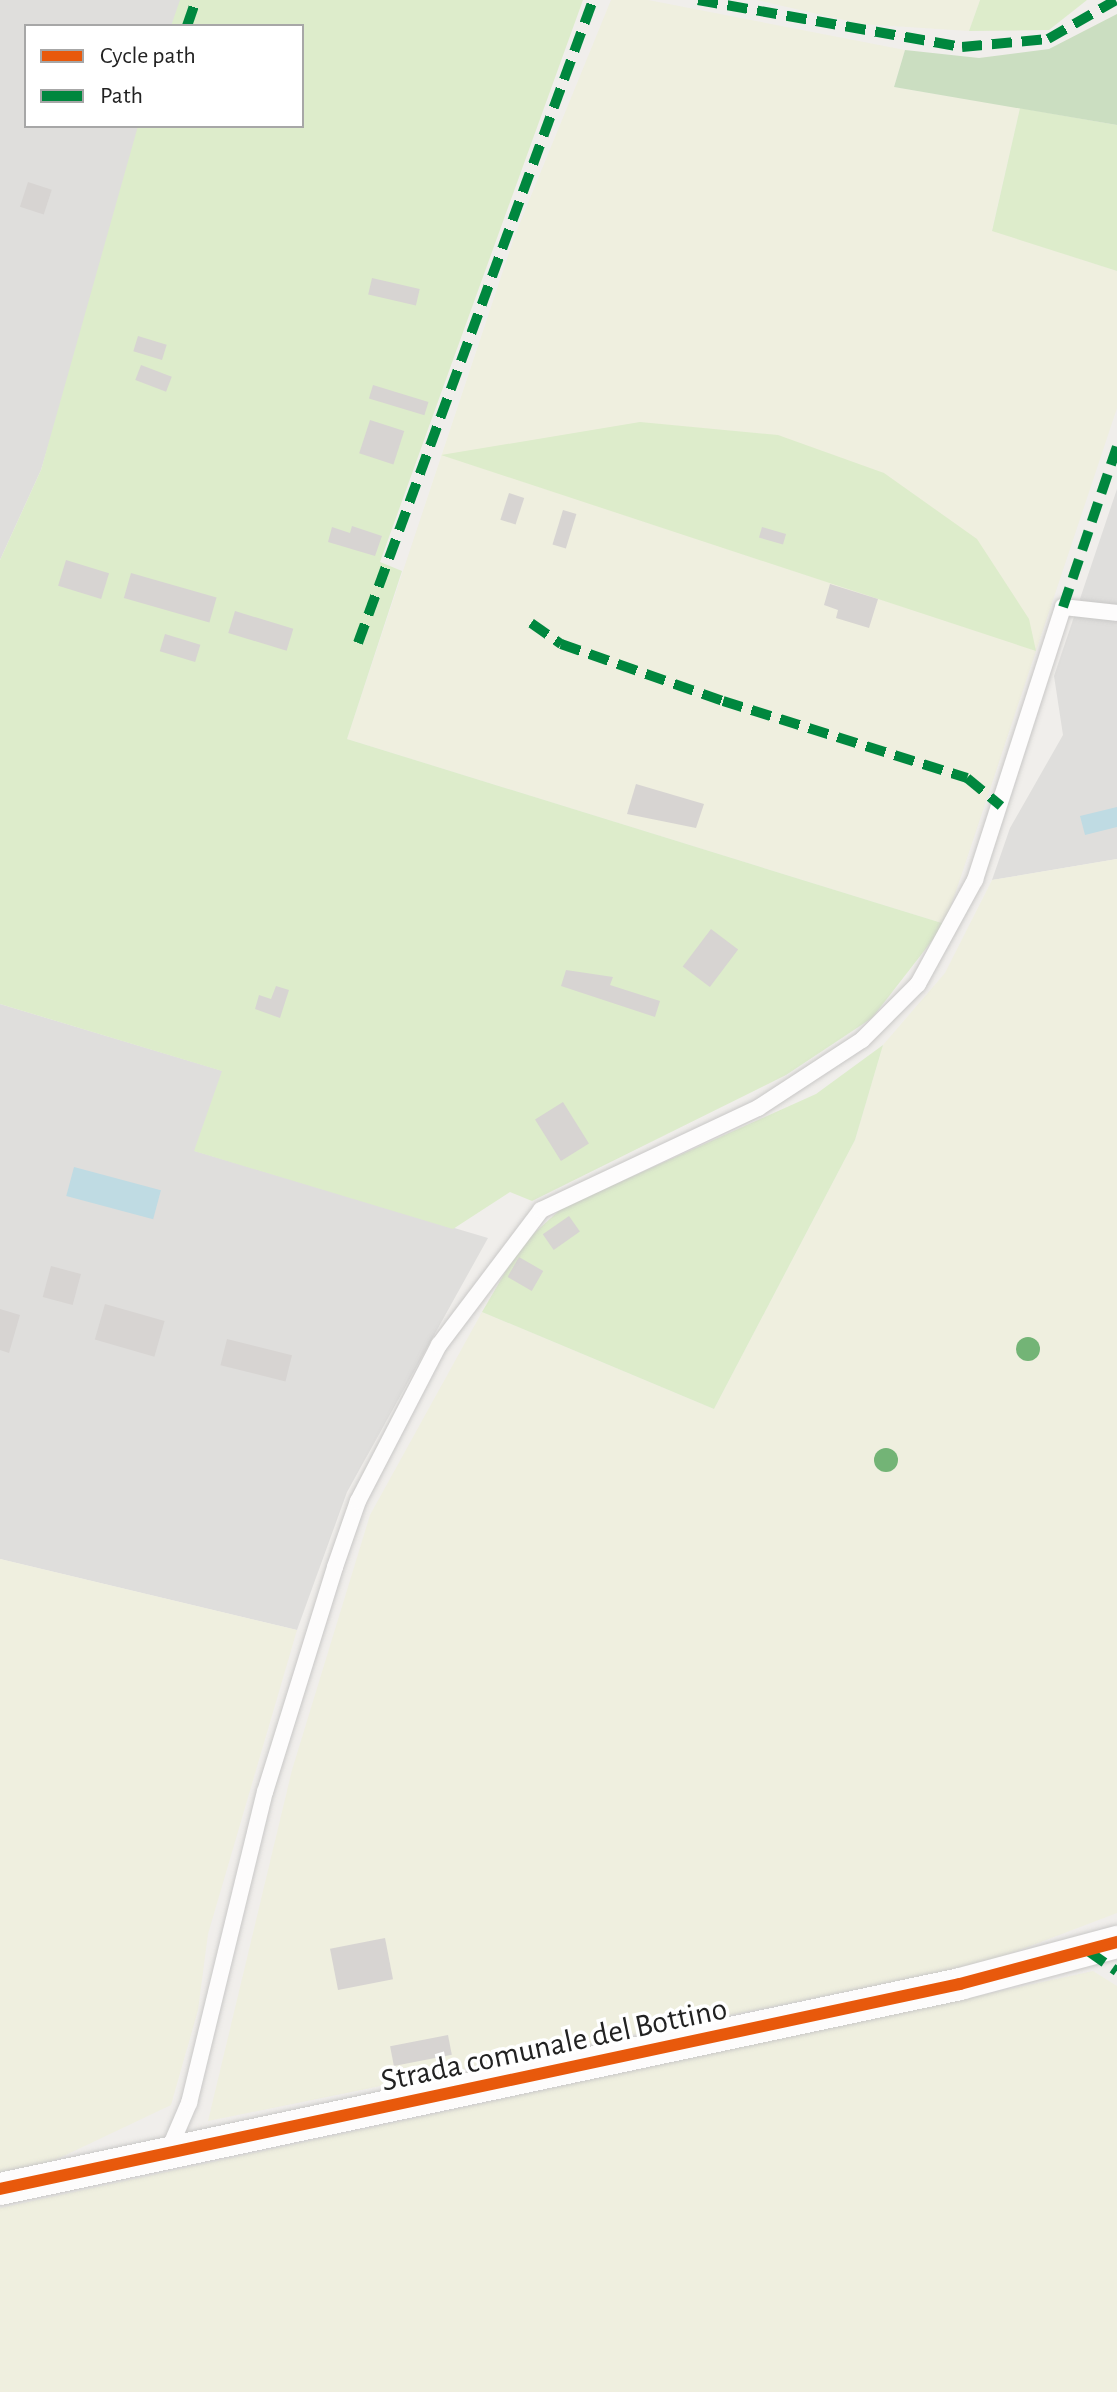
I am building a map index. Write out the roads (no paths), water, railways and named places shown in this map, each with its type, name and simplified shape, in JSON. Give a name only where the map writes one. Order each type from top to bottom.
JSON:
[{"type":"street","name":"Strada comunale del Bottino","points":[[0,2189],[960,1984],[1117,1942]]},
{"type":"lane","points":[[167,2154],[189,2103],[265,1792],[335,1567],[358,1501],[439,1345],[541,1210],[758,1108],[862,1040],[918,984],[975,880],[1063,607],[1117,613]]},
{"type":"water","points":[[1117,807],[1117,827],[1085,835],[1080,816]]},
{"type":"water","points":[[74,1167],[161,1190],[153,1219],[66,1196]]}]
